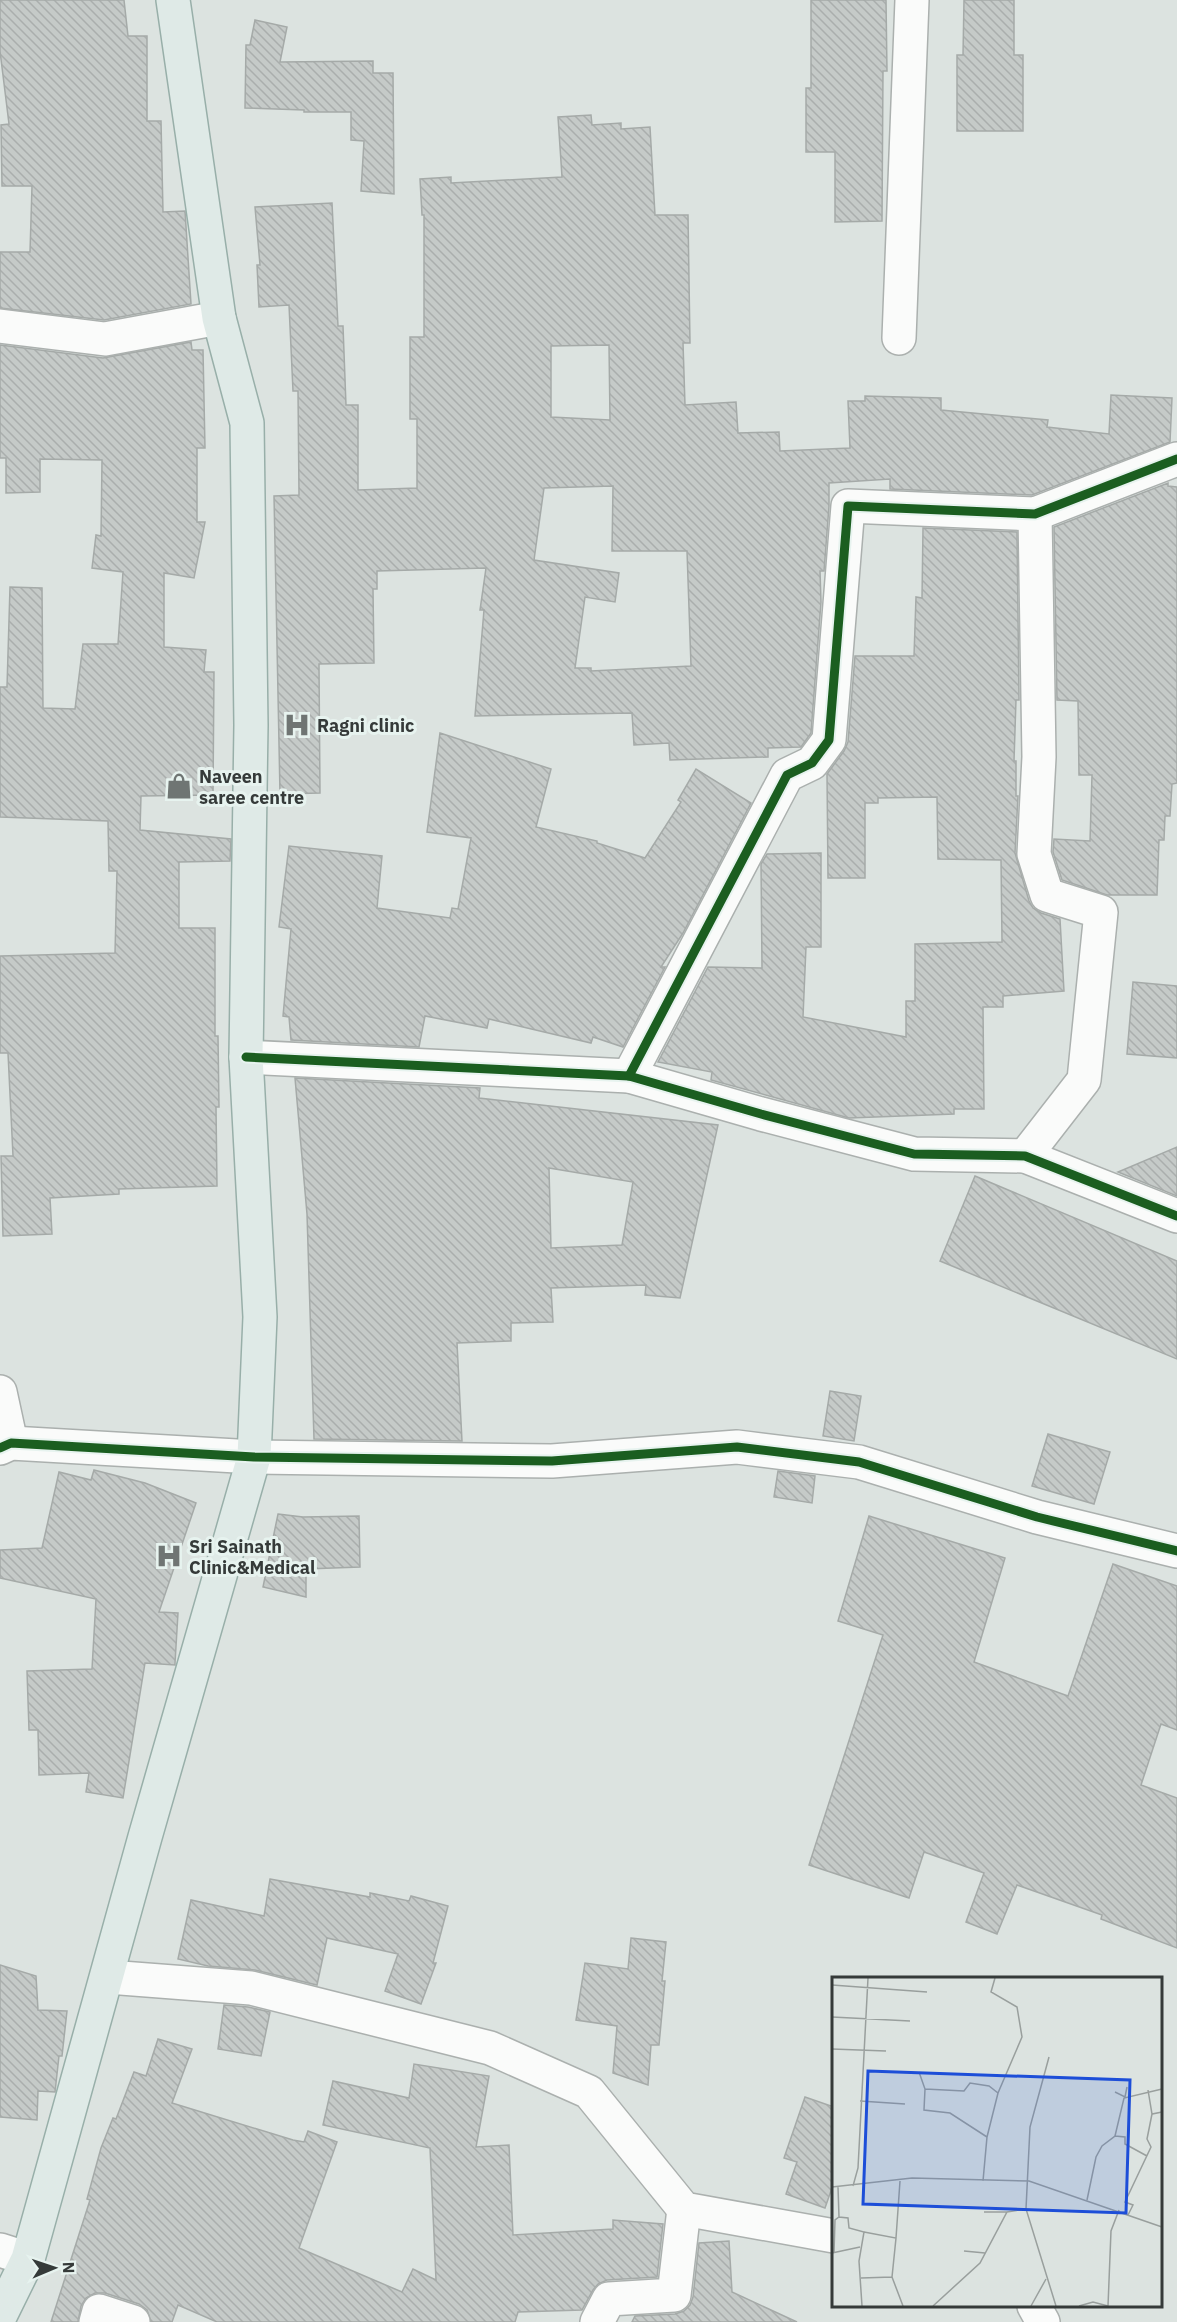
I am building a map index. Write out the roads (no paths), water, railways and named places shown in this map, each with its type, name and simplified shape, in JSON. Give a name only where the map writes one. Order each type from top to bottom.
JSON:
[{"type":"main road","points":[[0,2316],[14,2255],[108,1977],[145,1837],[254,1457],[260,1317],[246,1057],[252,726],[247,423],[219,318],[173,0]]},
{"type":"street","points":[[899,338],[912,0]]},
{"type":"street","points":[[0,326],[105,339],[219,318]]},
{"type":"street","points":[[629,1076],[787,776],[812,763],[830,740],[848,506],[1035,514],[1177,459]]},
{"type":"street","points":[[1026,1156],[1084,1080],[1101,912],[1047,895],[1034,854],[1039,757],[1035,514]]},
{"type":"street","points":[[246,1057],[629,1076],[761,1114],[914,1154],[1026,1156],[1177,1216]]},
{"type":"street","points":[[0,1392],[6,1446],[254,1457],[552,1461],[737,1447],[859,1462],[1037,1517],[1177,1551]]},
{"type":"street","points":[[108,1977],[251,1988],[490,2048],[589,2092],[684,2209],[832,2236]]},
{"type":"street","points":[[597,2322],[609,2299],[674,2295],[684,2209]]},
{"type":"street","points":[[1035,2307],[1043,2322]]},
{"type":"street","points":[[96,2322],[99,2311],[133,2322]]},
{"type":"place","name":"Ragni clinic","points":[[297,725]]},
{"type":"place","name":"Naveen saree centre","points":[[179,786]]},
{"type":"place","name":"Sri Sainath Clinic&Medical","points":[[169,1556]]}]
